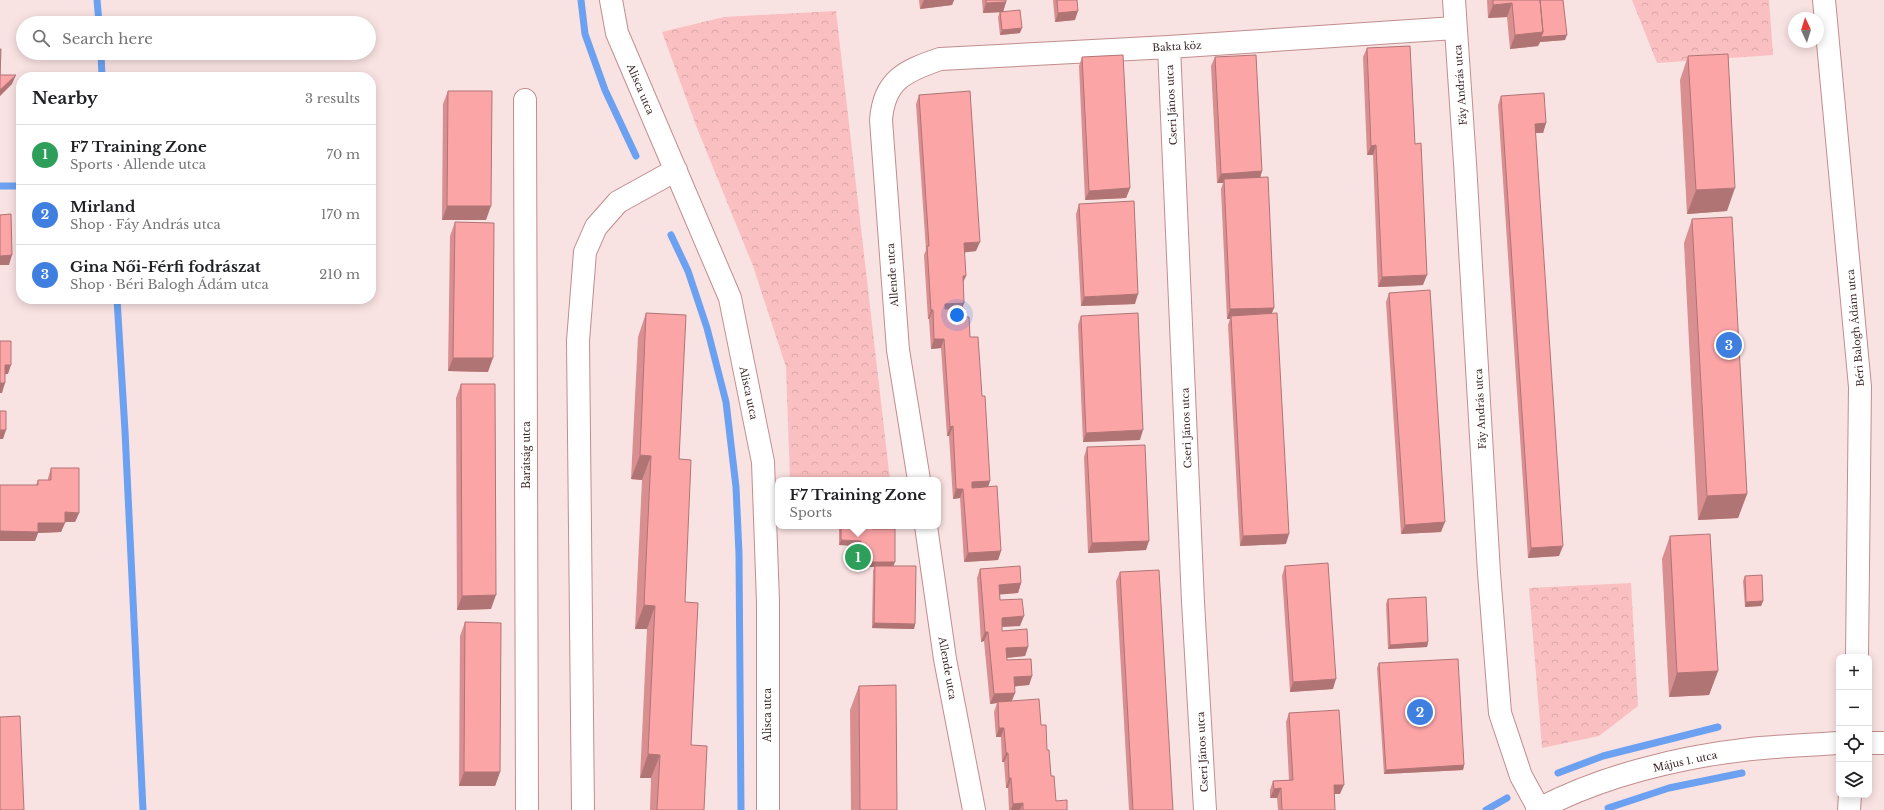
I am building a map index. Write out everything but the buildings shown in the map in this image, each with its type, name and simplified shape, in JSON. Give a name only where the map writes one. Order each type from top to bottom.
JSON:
[{"type":"street","name":"Alisca utca","points":[[610,0],[617,33],[730,298],[764,462],[768,602],[768,810]]},
{"type":"street","name":"Fáy András utca","points":[[1454,0],[1489,573],[1500,713],[1521,776],[1538,810]]},
{"type":"street","name":"Béri Balogh Ádám utca","points":[[1824,0],[1860,387],[1857,654]]},
{"type":"street","name":"Bakta köz","points":[[902,76],[916,67],[940,59],[1168,47],[1455,28]]},
{"type":"street","name":"Cseri János utca","points":[[1168,47],[1181,314],[1192,602],[1205,810]]},
{"type":"street","name":"Allende utca","points":[[902,76],[889,88],[882,105],[881,120],[898,350],[919,477]]},
{"type":"street","name":"Barátság utca","points":[[525,100],[527,810]]},
{"type":"street","points":[[583,810],[578,341],[585,252],[596,227],[618,202],[676,170]]},
{"type":"street","name":"Allende utca","points":[[926,529],[946,659],[974,810]]},
{"type":"street","name":"Május 1. utca","points":[[1538,810],[1577,791],[1650,768],[1698,756],[1751,749],[1836,743]]},
{"type":"street","points":[[1872,743],[1884,743]]},
{"type":"street","points":[[1849,810],[1850,798]]},
{"type":"green space","points":[[1632,0],[1769,0],[1773,55],[1657,63]]},
{"type":"green space","points":[[836,11],[890,477],[790,477],[786,367],[753,266],[697,128],[662,32],[724,17]]},
{"type":"green space","points":[[1631,583],[1638,706],[1599,736],[1542,748],[1529,588]]},
{"type":"waterway","points":[[97,0],[98,16]]},
{"type":"waterway","points":[[581,0],[585,34],[605,90],[636,156]]},
{"type":"waterway","points":[[101,60],[102,72]]},
{"type":"waterway","points":[[0,186],[16,186]]},
{"type":"waterway","points":[[671,235],[688,271],[707,328],[726,402],[736,487],[739,554],[741,810]]},
{"type":"waterway","points":[[117,304],[125,431],[143,810]]},
{"type":"waterway","points":[[1558,773],[1603,756],[1718,727]]},
{"type":"waterway","points":[[1608,808],[1669,788],[1742,773]]},
{"type":"waterway","points":[[1486,810],[1507,798]]},
{"type":"place","name":"Gina Női-Férfi fodrászat","points":[[1729,345]]},
{"type":"place","name":"F7 Training Zone","points":[[858,557]]},
{"type":"place","name":"Mirland","points":[[1420,712]]}]
